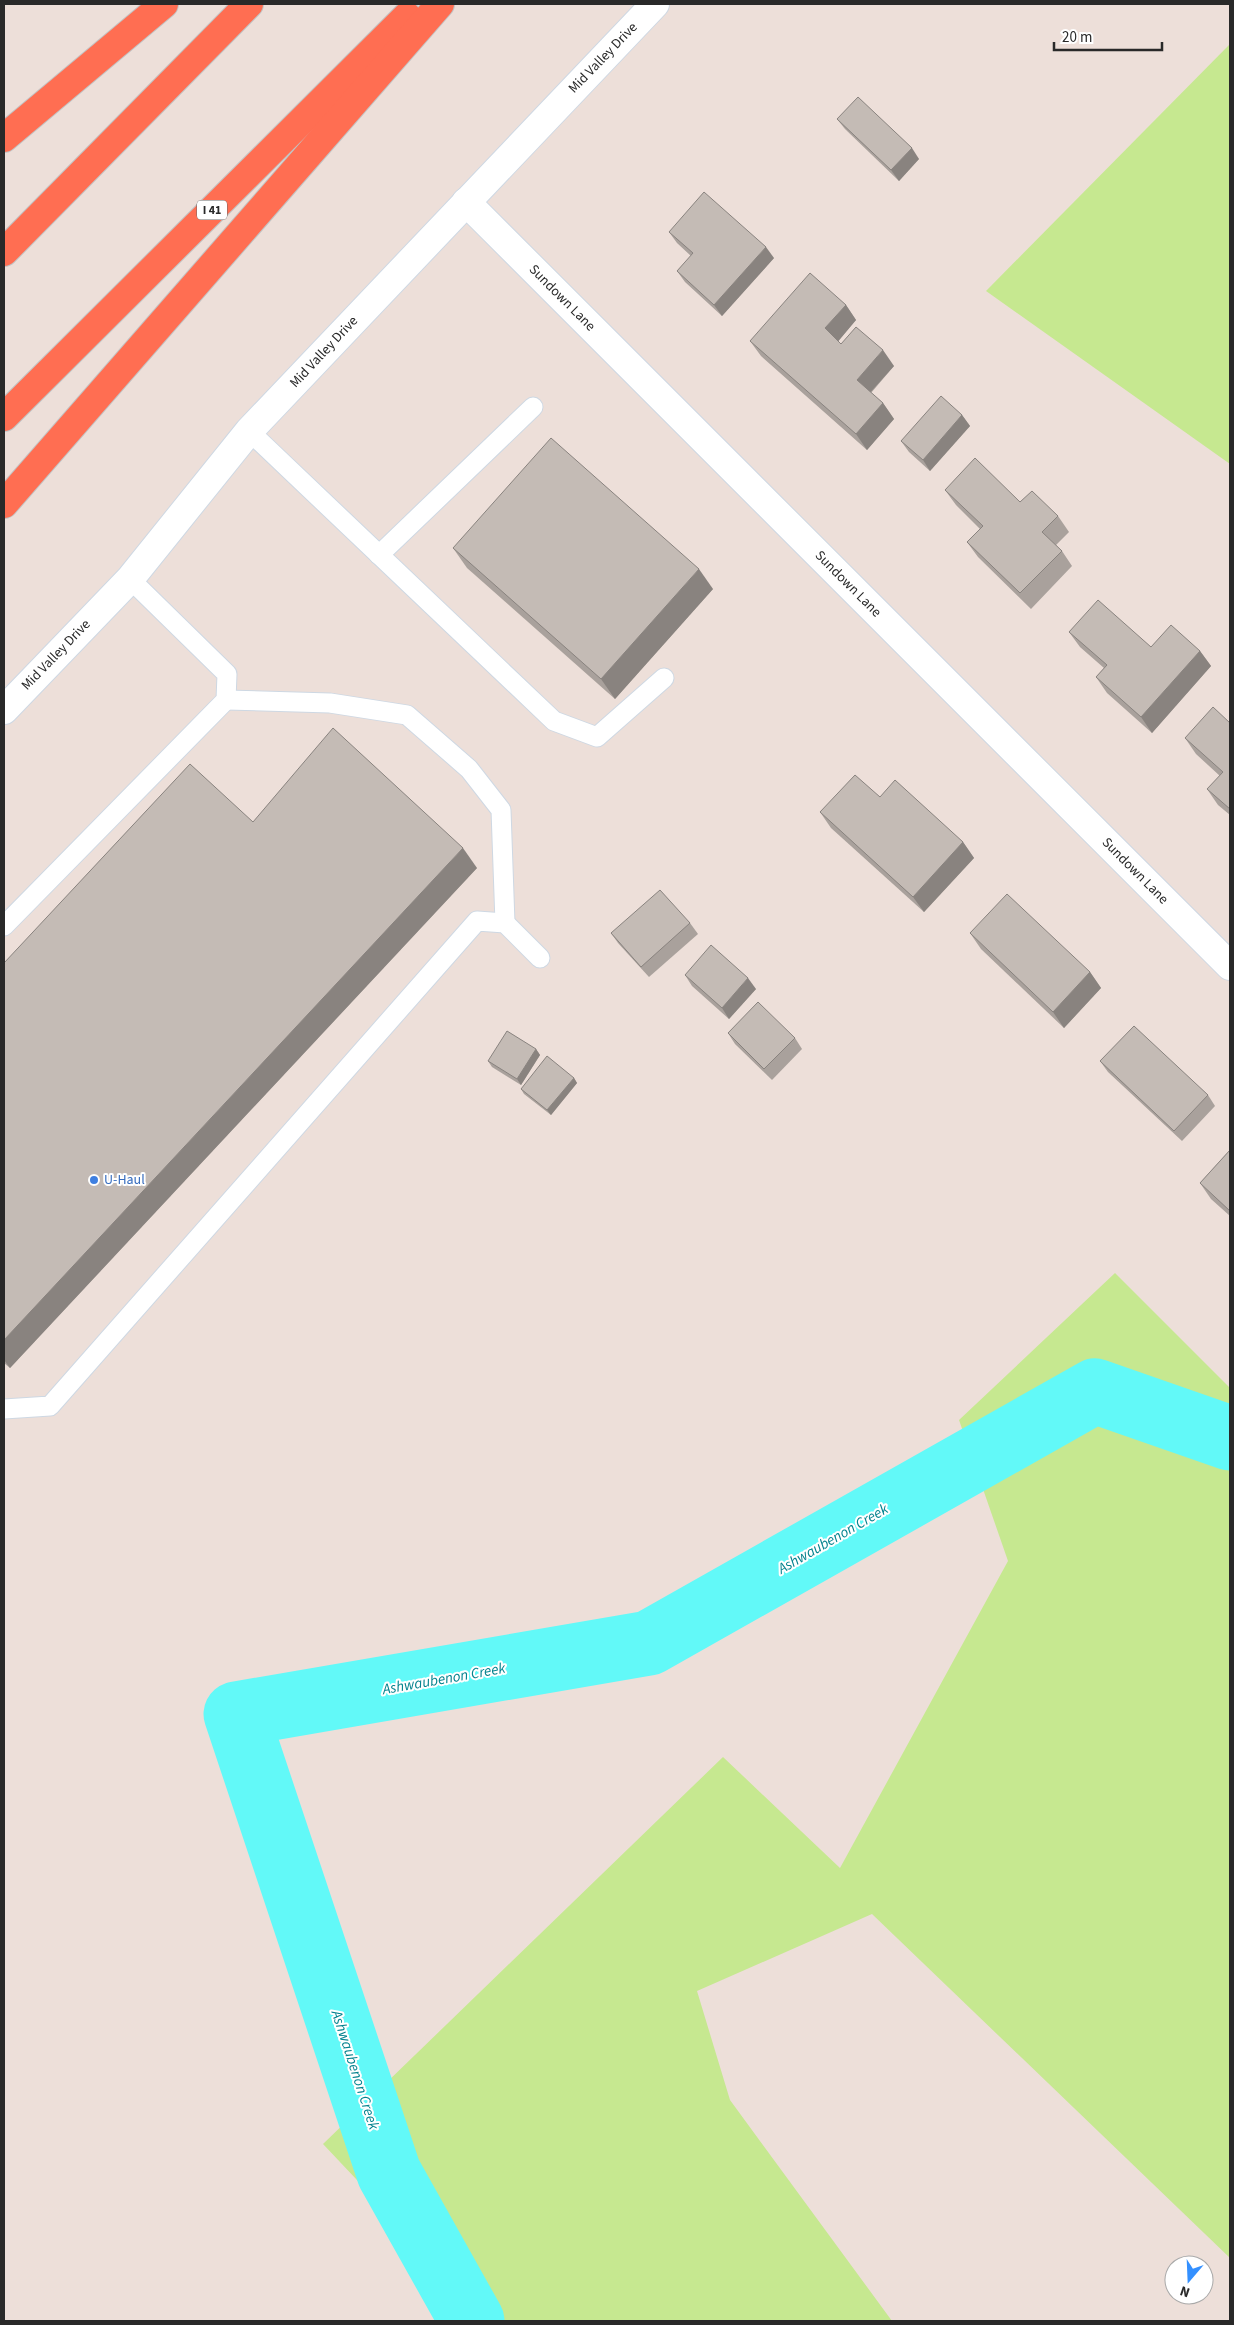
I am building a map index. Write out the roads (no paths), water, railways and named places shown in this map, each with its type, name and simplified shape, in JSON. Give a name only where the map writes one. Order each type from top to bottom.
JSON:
[{"type":"highway","points":[[4,138],[164,4]]},
{"type":"highway","points":[[4,252],[249,4]]},
{"type":"highway","name":"I 41","points":[[4,417],[420,4]]},
{"type":"highway","points":[[4,504],[440,4]]},
{"type":"street","name":"Mid Valley Drive","points":[[4,710],[130,579],[249,431],[655,4]]},
{"type":"street","name":"Sundown Lane","points":[[466,202],[1230,966]]},
{"type":"lane","points":[[380,555],[534,407]]},
{"type":"lane","points":[[249,431],[554,721],[597,737],[664,678]]},
{"type":"lane","points":[[4,926],[226,700],[227,674],[130,579]]},
{"type":"lane","points":[[226,700],[330,703],[407,715],[469,769],[501,810],[505,923]]},
{"type":"lane","points":[[4,1409],[50,1406],[477,921],[505,923],[540,958]]},
{"type":"waterway","name":"Ashwaubenon Creek","points":[[472,2321],[389,2173],[236,1714],[649,1643],[1095,1391],[1230,1438]]},
{"type":"place","name":"U-Haul","points":[[94,1180]]}]
